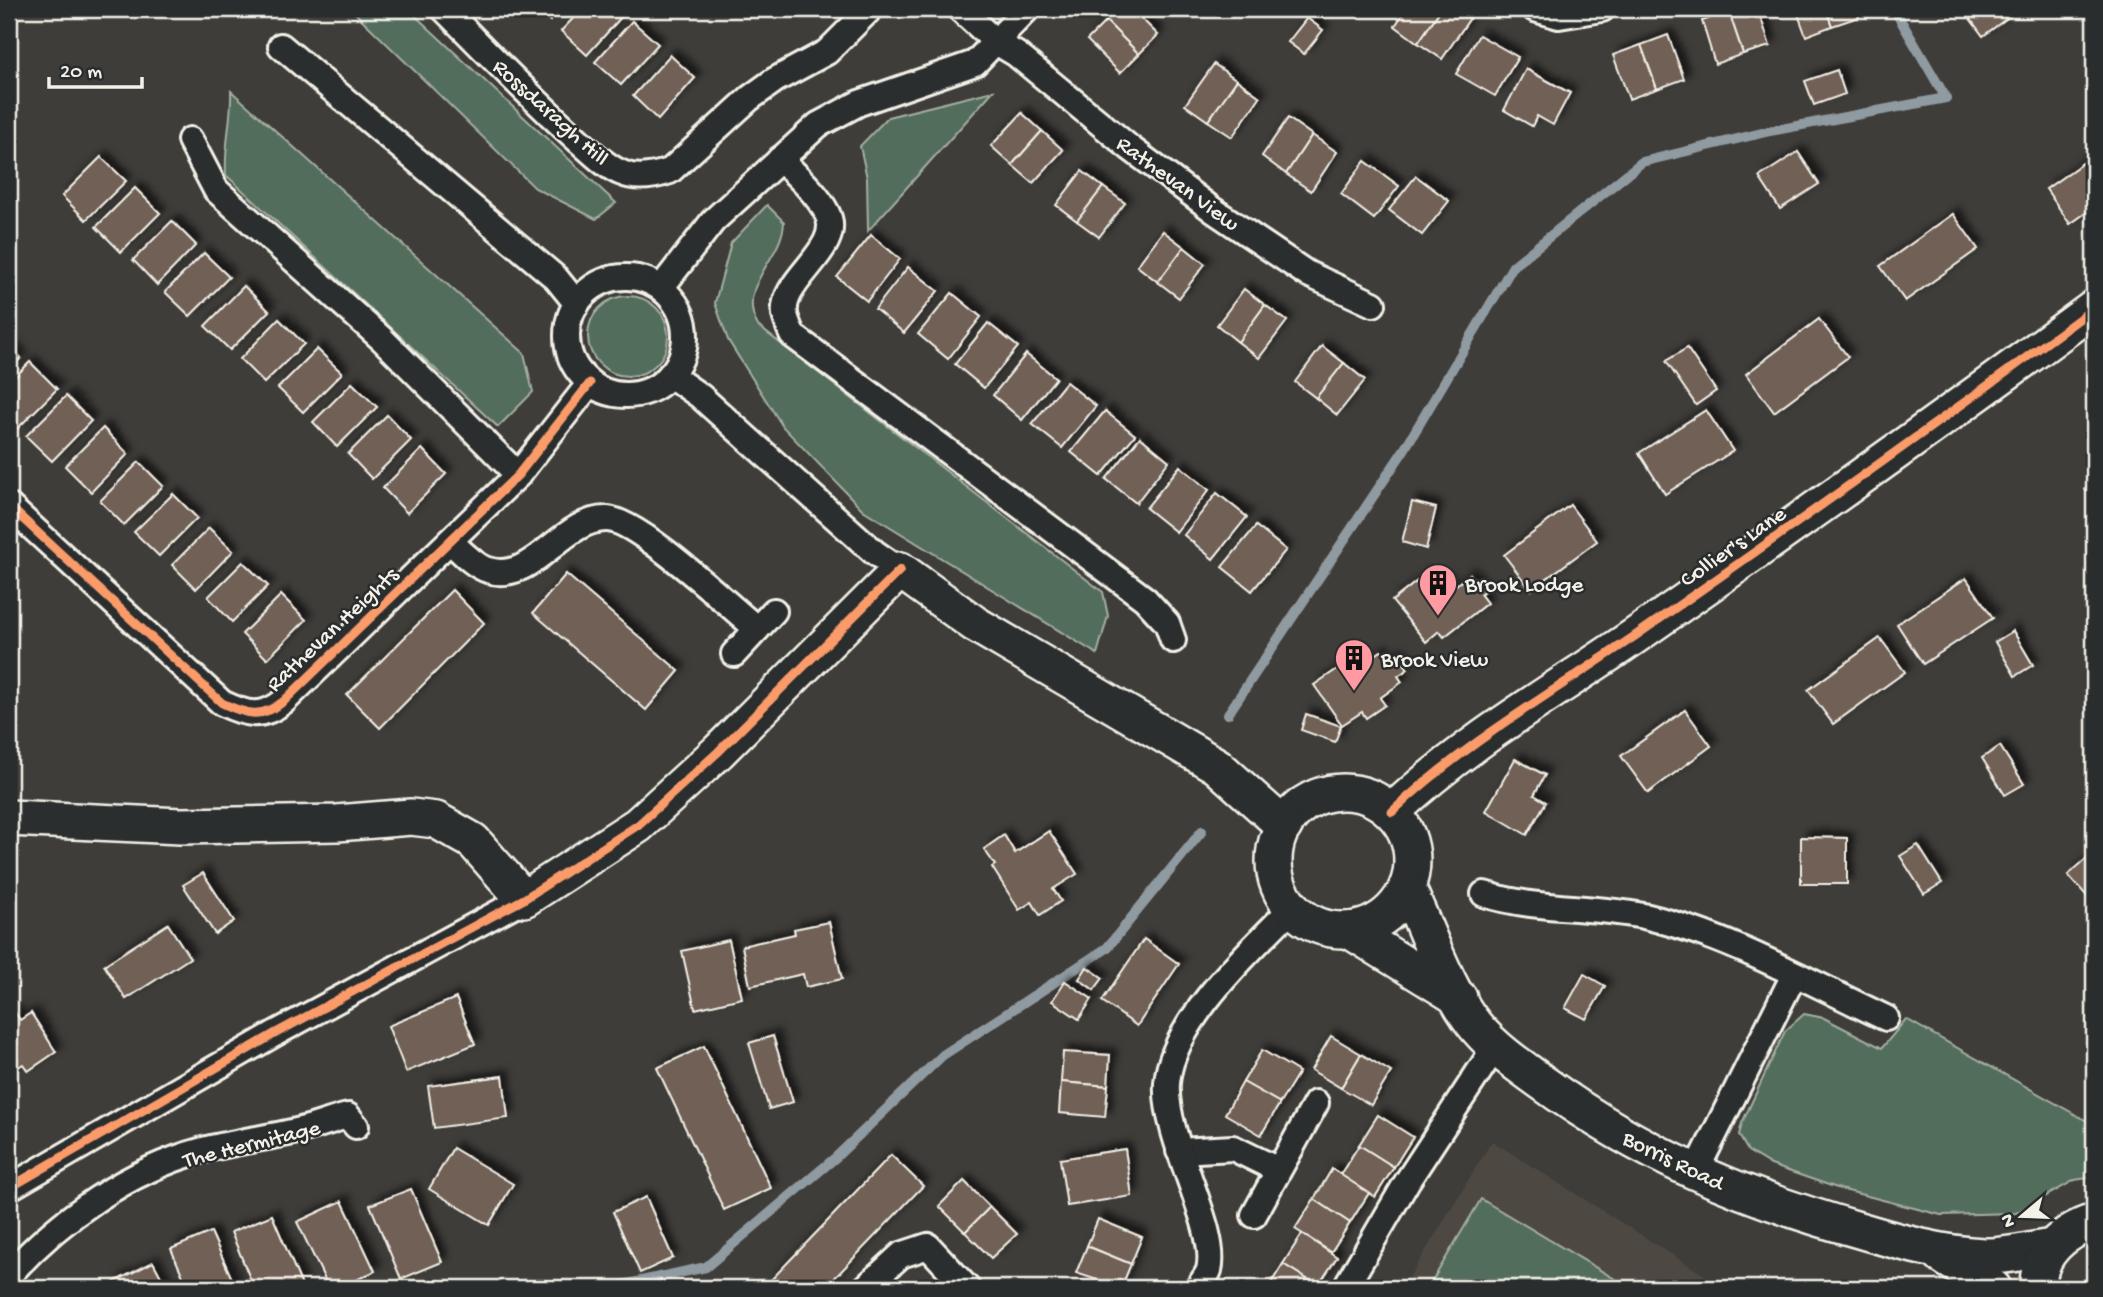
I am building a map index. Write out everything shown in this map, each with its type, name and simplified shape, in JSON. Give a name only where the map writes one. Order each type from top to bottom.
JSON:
[{"type":"street","name":"Rossdaragh Hill","points":[[444,9],[574,136],[611,166],[635,176],[670,171],[758,92],[827,51],[870,9]]},
{"type":"street","name":"Rathevan View","points":[[960,9],[996,42],[1016,54],[1130,148],[1213,210],[1306,273],[1373,304]]},
{"type":"street","points":[[661,288],[713,221],[818,125],[859,103],[975,63],[1027,9]]},
{"type":"street","points":[[1535,9],[1559,16],[1602,9]]},
{"type":"street","points":[[281,46],[556,278],[577,304]]},
{"type":"street","points":[[190,140],[216,190],[382,339],[518,475]]},
{"type":"street","points":[[780,159],[807,187],[827,213],[830,223],[829,235],[816,259],[786,300],[784,313],[792,335],[1145,599],[1167,623],[1173,640]]},
{"type":"street","points":[[624,277],[643,279],[661,288],[679,310],[686,336],[682,354],[670,375],[645,392],[626,395],[607,392],[590,383],[574,363],[567,337],[569,320],[577,304],[588,291],[605,281],[624,277]]},
{"type":"street","name":"Collier's Lane","points":[[1392,812],[1482,738],[1568,683],[1837,496],[2094,308]]},
{"type":"street","points":[[670,375],[700,396],[874,552],[975,624],[1217,766],[1284,826]]},
{"type":"street","name":"Rathevan Heights","points":[[9,506],[222,703],[248,715],[265,713],[284,701],[518,475],[590,383]]},
{"type":"street","points":[[450,541],[488,570],[511,572],[588,522],[608,519],[634,528],[757,629]]},
{"type":"street","points":[[9,1188],[276,1033],[524,900],[638,825],[718,752],[900,570]]},
{"type":"street","points":[[734,654],[774,611]]},
{"type":"street","points":[[1328,793],[1363,795],[1392,812],[1404,828],[1412,852],[1407,887],[1399,901],[1383,918],[1368,926],[1349,930],[1316,925],[1292,908],[1278,886],[1274,870],[1274,852],[1284,826],[1306,802],[1328,793]]},
{"type":"street","points":[[9,818],[181,826],[337,823],[411,817],[436,820],[472,841],[524,900]]},
{"type":"street","name":"Borris Road","points":[[1407,887],[1475,1026],[1495,1048],[1578,1108],[1695,1173],[1813,1217],[1933,1249],[1985,1257],[2052,1247]]},
{"type":"street","points":[[1483,894],[1512,903],[1648,917],[1720,941],[1886,1018]]},
{"type":"street","points":[[1198,1288],[1209,1270],[1210,1247],[1178,1152],[1167,1083],[1179,1047],[1201,1004],[1292,908]]},
{"type":"street","name":"Borris Road","points":[[1349,930],[1459,998]]},
{"type":"street","points":[[1695,1173],[1794,975]]},
{"type":"street","points":[[1345,1288],[1408,1180],[1495,1048]]},
{"type":"street","points":[[1254,1215],[1315,1103]]},
{"type":"street","name":"The Hermitage","points":[[9,1275],[69,1219],[162,1165],[202,1151],[298,1131],[348,1116],[356,1126]]},
{"type":"street","points":[[1178,1152],[1233,1148],[1278,1170]]},
{"type":"street","points":[[2039,1288],[2043,1264],[2052,1247],[2064,1235],[2094,1222]]},
{"type":"street","points":[[865,1288],[901,1255],[928,1246],[967,1288]]},
{"type":"street","name":"Borris Road","points":[[1933,1249],[1993,1288]]},
{"type":"shaded area","points":[[1492,1141],[1725,1288],[1403,1288]]},
{"type":"green space","points":[[351,9],[408,9],[616,203],[596,219],[535,188]]},
{"type":"green space","points":[[231,91],[524,353],[533,392],[498,427],[226,175]]},
{"type":"green space","points":[[993,91],[868,231],[867,178],[860,146],[888,117]]},
{"type":"green space","points":[[767,205],[784,222],[782,235],[752,298],[752,312],[758,326],[1103,592],[1108,616],[1097,654],[863,510],[783,427],[728,340],[715,303],[731,243]]},
{"type":"green space","points":[[620,296],[636,296],[657,307],[668,328],[668,344],[657,365],[636,376],[620,376],[606,370],[594,358],[588,344],[588,328],[594,314],[606,302]]},
{"type":"green space","points":[[1804,1014],[1824,1018],[1882,1048],[1906,1019],[2094,1125],[2094,1177],[2075,1180],[2016,1213],[1941,1215],[1840,1189],[1771,1165],[1748,1151],[1739,1135],[1742,1123],[1785,1031]]},
{"type":"green space","points":[[1481,1199],[1630,1288],[1428,1288]]},
{"type":"building","points":[[537,9],[560,9],[550,21]]},
{"type":"building","points":[[582,9],[619,9],[624,14],[587,55],[561,31]]},
{"type":"building","points":[[1118,9],[1132,9],[1158,35],[1139,54],[1106,21]]},
{"type":"building","points":[[1406,9],[1441,9],[1418,43],[1395,26]]},
{"type":"building","points":[[1441,9],[1456,9],[1470,18],[1442,59],[1418,43]]},
{"type":"building","points":[[1758,9],[1770,46],[1743,54],[1729,12]]},
{"type":"building","points":[[1796,9],[1826,9],[1832,26],[1806,36]]},
{"type":"building","points":[[1826,9],[1856,9],[1859,17],[1832,26]]},
{"type":"building","points":[[1963,9],[2017,9],[2018,10],[1983,36]]},
{"type":"building","points":[[1729,12],[1743,54],[1715,64],[1702,21]]},
{"type":"building","points":[[1307,18],[1323,30],[1304,54],[1288,42]]},
{"type":"building","points":[[632,21],[658,44],[621,85],[595,62]]},
{"type":"building","points":[[1106,21],[1139,54],[1120,73],[1087,40]]},
{"type":"building","points":[[1479,35],[1518,57],[1495,96],[1456,74]]},
{"type":"building","points":[[1668,35],[1684,79],[1657,89],[1641,45]]},
{"type":"building","points":[[1641,45],[1657,89],[1629,99],[1613,55]]},
{"type":"building","points":[[670,55],[695,78],[658,120],[633,96]]},
{"type":"building","points":[[1214,64],[1237,80],[1208,121],[1185,105]]},
{"type":"building","points":[[1526,69],[1570,93],[1553,125],[1537,116],[1532,126],[1504,110]]},
{"type":"building","points":[[1837,70],[1845,94],[1814,105],[1805,81]]},
{"type":"building","points":[[1237,80],[1260,97],[1232,137],[1208,121]]},
{"type":"building","points":[[1022,113],[1042,131],[1012,165],[991,146]]},
{"type":"building","points":[[1288,118],[1312,135],[1286,174],[1262,156]]},
{"type":"building","points":[[1042,131],[1063,150],[1033,183],[1012,165]]},
{"type":"building","points":[[1312,135],[1337,152],[1311,191],[1286,174]]},
{"type":"building","points":[[1798,152],[1819,184],[1780,209],[1759,177]]},
{"type":"building","points":[[2094,155],[2094,207],[2070,224],[2046,189]]},
{"type":"building","points":[[101,157],[126,181],[86,220],[62,196]]},
{"type":"building","points":[[1365,161],[1399,186],[1374,219],[1341,194]]},
{"type":"building","points":[[1082,171],[1103,187],[1077,221],[1056,205]]},
{"type":"building","points":[[1416,176],[1449,201],[1422,235],[1389,210]]},
{"type":"building","points":[[1103,187],[1125,203],[1099,237],[1077,221]]},
{"type":"building","points":[[135,188],[160,213],[121,252],[96,227]]},
{"type":"building","points":[[1953,214],[1978,249],[1905,301],[1880,266]]},
{"type":"building","points":[[172,221],[196,245],[157,285],[133,260]]},
{"type":"building","points":[[1163,231],[1184,247],[1158,282],[1137,266]]},
{"type":"building","points":[[871,235],[900,259],[867,301],[837,277]]},
{"type":"building","points":[[1184,247],[1205,264],[1179,298],[1158,282]]},
{"type":"building","points":[[204,253],[229,277],[190,316],[165,292]]},
{"type":"building","points":[[908,267],[938,291],[904,333],[875,309]]},
{"type":"building","points":[[244,286],[269,311],[230,350],[205,326]]},
{"type":"building","points":[[1244,289],[1265,305],[1238,342],[1217,325]]},
{"type":"building","points":[[952,293],[981,317],[948,359],[918,334]]},
{"type":"building","points":[[1265,305],[1287,321],[1259,358],[1238,342]]},
{"type":"building","points":[[279,319],[304,344],[264,383],[240,359]]},
{"type":"building","points":[[1819,319],[1848,357],[1774,412],[1746,374]]},
{"type":"building","points":[[988,323],[1018,347],[984,388],[955,364]]},
{"type":"building","points":[[9,345],[21,358],[9,370]]},
{"type":"building","points":[[1322,346],[1344,363],[1316,398],[1295,382]]},
{"type":"building","points":[[1687,348],[1716,391],[1696,405],[1666,361]]},
{"type":"building","points":[[317,349],[342,373],[303,412],[278,388]]},
{"type":"building","points":[[1026,354],[1056,378],[1022,420],[993,395]]},
{"type":"building","points":[[30,362],[57,389],[17,429],[9,420],[9,383]]},
{"type":"building","points":[[1344,363],[1365,380],[1337,415],[1316,398]]},
{"type":"building","points":[[1066,382],[1096,406],[1062,448],[1032,424]]},
{"type":"building","points":[[352,383],[377,407],[337,447],[313,422]]},
{"type":"building","points":[[66,396],[91,421],[52,461],[26,436]]},
{"type":"building","points":[[1706,410],[1733,451],[1665,494],[1639,453]]},
{"type":"building","points":[[1105,411],[1135,435],[1101,476],[1071,452]]},
{"type":"building","points":[[387,415],[411,440],[372,479],[348,454]]},
{"type":"building","points":[[103,428],[128,454],[91,492],[65,466]]},
{"type":"building","points":[[1140,437],[1169,461],[1136,503],[1106,479]]},
{"type":"building","points":[[422,449],[446,474],[407,513],[383,488]]},
{"type":"building","points":[[139,462],[163,486],[124,525],[100,501]]},
{"type":"building","points":[[1180,466],[1209,490],[1176,532],[1146,508]]},
{"type":"building","points":[[2094,483],[2094,502],[2085,489]]},
{"type":"building","points":[[1217,493],[1247,517],[1213,559],[1184,535]]},
{"type":"building","points":[[173,494],[197,518],[159,556],[134,532]]},
{"type":"building","points":[[1412,502],[1436,508],[1426,549],[1402,542]]},
{"type":"building","points":[[1570,505],[1597,541],[1531,590],[1504,555]]},
{"type":"building","points":[[1256,526],[1286,550],[1252,591],[1222,567]]},
{"type":"building","points":[[209,528],[233,551],[196,589],[172,565]]},
{"type":"building","points":[[243,562],[268,586],[232,622],[208,597]]},
{"type":"building","points":[[566,574],[679,671],[646,710],[533,613]]},
{"type":"building","name":"Brook Lodge","points":[[1470,574],[1484,591],[1480,594],[1487,603],[1444,637],[1439,631],[1426,642],[1392,601],[1425,575],[1434,586],[1444,578],[1452,588]]},
{"type":"building","points":[[1966,578],[1993,618],[1923,664],[1897,624]]},
{"type":"building","points":[[452,590],[484,623],[380,728],[347,695]]},
{"type":"building","points":[[281,595],[306,620],[267,659],[242,634]]},
{"type":"building","points":[[2013,631],[2033,665],[2015,676],[1995,642]]},
{"type":"building","points":[[1880,638],[1905,672],[1833,724],[1808,690]]},
{"type":"building","name":"Brook View","points":[[1381,651],[1388,660],[1397,654],[1408,669],[1398,676],[1402,682],[1380,698],[1385,705],[1366,718],[1362,712],[1342,725],[1314,685],[1361,653],[1367,661]]},
{"type":"building","points":[[1685,710],[1711,746],[1648,793],[1621,756]]},
{"type":"building","points":[[1306,714],[1341,726],[1335,742],[1301,730]]},
{"type":"building","points":[[2000,746],[2024,784],[2005,795],[1982,758]]},
{"type":"building","points":[[1515,759],[1545,775],[1534,795],[1546,802],[1527,835],[1486,811]]},
{"type":"building","points":[[1049,831],[1077,874],[1053,889],[1061,901],[1040,915],[1032,902],[1019,910],[984,849],[1004,835],[1015,853]]},
{"type":"building","points":[[1801,837],[1847,838],[1847,884],[1801,884]]},
{"type":"building","points":[[1918,845],[1942,883],[1924,894],[1900,856]]},
{"type":"building","points":[[2094,852],[2094,904],[2068,875]]},
{"type":"building","points":[[203,873],[234,921],[215,934],[183,885]]},
{"type":"building","points":[[829,922],[842,979],[806,987],[803,974],[750,986],[742,946],[795,934],[794,929]]},
{"type":"building","points":[[168,924],[190,958],[126,999],[104,965]]},
{"type":"building","points":[[1144,939],[1179,964],[1137,1026],[1102,1001]]},
{"type":"building","points":[[729,940],[742,998],[695,1009],[682,951]]},
{"type":"building","points":[[1087,967],[1103,978],[1094,990],[1079,979]]},
{"type":"building","points":[[1584,974],[1605,986],[1586,1019],[1565,1008]]},
{"type":"building","points":[[1065,981],[1092,999],[1079,1019],[1052,1001]]},
{"type":"building","points":[[456,998],[475,1044],[406,1072],[388,1026]]},
{"type":"building","points":[[14,1011],[20,1020],[31,1013],[56,1052],[28,1071],[23,1064],[9,1073],[9,1015]]},
{"type":"building","points":[[773,1036],[793,1102],[769,1109],[749,1043]]},
{"type":"building","points":[[1331,1036],[1361,1054],[1341,1088],[1311,1070]]},
{"type":"building","points":[[704,1046],[771,1188],[724,1210],[657,1068]]},
{"type":"building","points":[[1262,1050],[1299,1072],[1280,1103],[1243,1082]]},
{"type":"building","points":[[1063,1052],[1110,1055],[1108,1086],[1061,1082]]},
{"type":"building","points":[[1361,1054],[1391,1072],[1371,1105],[1341,1088]]},
{"type":"building","points":[[503,1076],[508,1118],[434,1128],[428,1086]]},
{"type":"building","points":[[1061,1082],[1108,1086],[1105,1117],[1059,1113]]},
{"type":"building","points":[[1243,1082],[1280,1103],[1261,1135],[1225,1114]]},
{"type":"building","points":[[1378,1115],[1413,1137],[1394,1167],[1359,1145]]},
{"type":"building","points":[[1359,1145],[1394,1167],[1375,1197],[1340,1175]]},
{"type":"building","points":[[453,1148],[513,1184],[489,1225],[429,1189]]},
{"type":"building","points":[[1125,1149],[1132,1196],[1067,1206],[1060,1159]]},
{"type":"building","points":[[891,1155],[923,1186],[825,1288],[775,1288],[769,1282]]},
{"type":"building","points":[[1332,1169],[1369,1193],[1350,1223],[1314,1199]]},
{"type":"building","points":[[964,1181],[990,1207],[965,1232],[939,1206]]},
{"type":"building","points":[[411,1189],[442,1262],[401,1279],[370,1205]]},
{"type":"building","points":[[646,1197],[673,1258],[640,1273],[613,1212]]},
{"type":"building","points":[[1314,1199],[1350,1223],[1331,1252],[1295,1229]]},
{"type":"building","points":[[342,1201],[375,1271],[340,1288],[329,1288],[297,1222]]},
{"type":"building","points":[[990,1207],[1017,1234],[991,1258],[965,1232]]},
{"type":"building","points":[[272,1215],[303,1288],[254,1288],[231,1232]]},
{"type":"building","points":[[1098,1219],[1142,1237],[1131,1264],[1087,1246]]},
{"type":"building","points":[[211,1232],[236,1288],[188,1288],[171,1249]]},
{"type":"building","points":[[1302,1234],[1337,1257],[1318,1286],[1283,1264]]},
{"type":"building","points":[[1087,1246],[1131,1264],[1121,1288],[1076,1273]]},
{"type":"building","points":[[153,1262],[167,1288],[117,1288],[114,1282]]},
{"type":"building","points":[[1283,1264],[1318,1286],[1317,1288],[1268,1288]]},
{"type":"waterway","points":[[1228,714],[1404,450],[1513,266],[1642,162],[1770,131],[1946,98],[1894,9]]},
{"type":"waterway","points":[[609,1288],[706,1267],[835,1158],[943,1055],[1107,948],[1202,831]]},
{"type":"cycle path","points":[[1392,812],[1451,761],[1483,738],[1758,550],[2094,308]]},
{"type":"cycle path","points":[[9,506],[222,703],[239,710],[261,713],[284,701],[518,475],[590,383]]},
{"type":"cycle path","points":[[9,1188],[276,1033],[524,899],[638,825],[718,752],[900,570]]},
{"type":"place","name":"Brook Lodge","points":[[1438,617]]},
{"type":"place","name":"Brook View","points":[[1354,692]]}]
